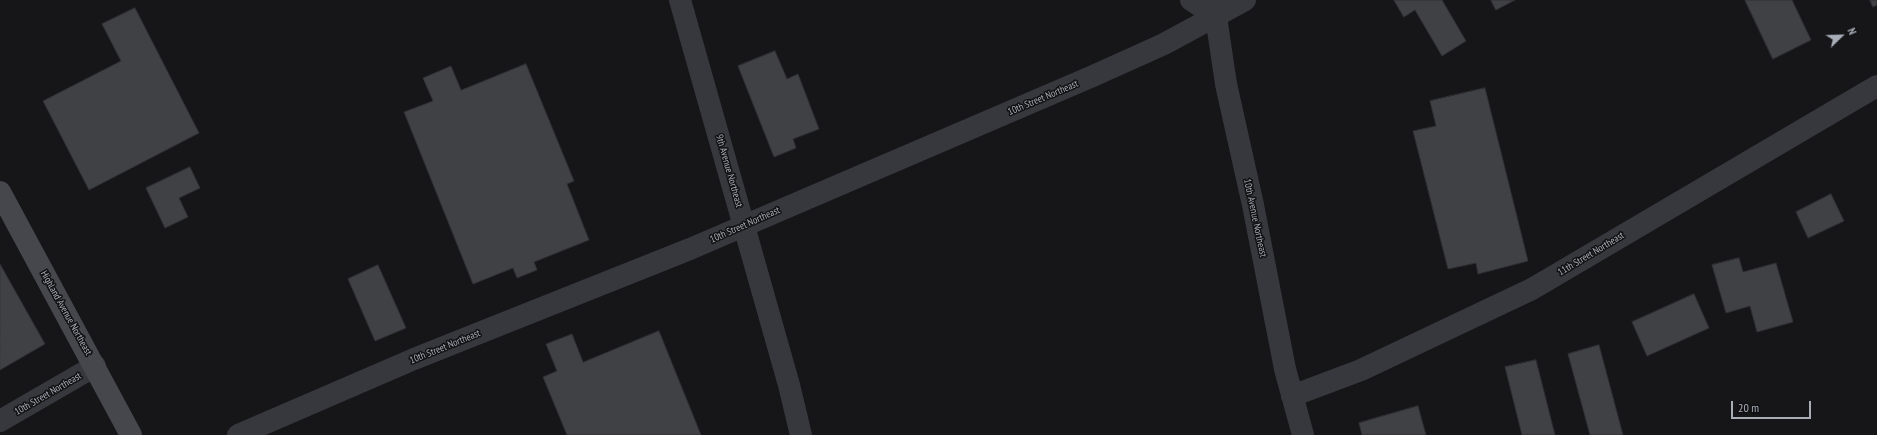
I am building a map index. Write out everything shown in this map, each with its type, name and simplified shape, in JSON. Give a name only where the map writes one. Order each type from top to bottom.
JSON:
[{"type":"main road","name":"Highland Avenue Northeast","points":[[0,192],[131,435]]},
{"type":"street","name":"9th Avenue Northeast","points":[[680,0],[789,385],[801,435]]},
{"type":"street","points":[[1191,0],[1215,8]]},
{"type":"street","name":"10th Street Northeast","points":[[238,435],[399,366],[690,249],[1093,76],[1164,44],[1215,8],[1246,0]]},
{"type":"street","name":"10th Avenue Northeast","points":[[1215,8],[1226,84],[1253,205],[1285,369],[1303,435]]},
{"type":"street","name":"11th Street Northeast","points":[[1292,396],[1361,370],[1532,289],[1877,86]]},
{"type":"street","name":"10th Street Northeast","points":[[0,421],[95,366]]},
{"type":"building","points":[[1394,0],[1442,0],[1466,41],[1442,56],[1415,10],[1404,17]]},
{"type":"building","points":[[1491,0],[1515,0],[1496,10]]},
{"type":"building","points":[[1745,0],[1792,0],[1811,40],[1773,59]]},
{"type":"building","points":[[1870,0],[1877,0],[1877,5],[1873,7]]},
{"type":"building","points":[[135,8],[199,133],[89,190],[43,101],[121,61],[102,24]]},
{"type":"building","points":[[775,51],[787,79],[798,74],[819,129],[793,139],[796,148],[774,157],[738,66]]},
{"type":"building","points":[[526,64],[574,181],[567,184],[589,240],[534,262],[537,270],[517,278],[513,268],[473,284],[404,112],[433,101],[423,78],[451,66],[461,90]]},
{"type":"building","points":[[1485,88],[1528,261],[1478,274],[1476,263],[1448,269],[1413,131],[1436,126],[1430,101]]},
{"type":"building","points":[[190,167],[200,188],[179,198],[188,217],[165,228],[146,188]]},
{"type":"building","points":[[1831,194],[1844,221],[1808,238],[1796,212]]},
{"type":"building","points":[[1739,258],[1743,272],[1776,263],[1793,322],[1757,332],[1750,306],[1726,313],[1712,265]]},
{"type":"building","points":[[0,264],[45,344],[0,370]]},
{"type":"building","points":[[378,265],[406,328],[375,341],[348,279]]},
{"type":"building","points":[[1694,294],[1709,328],[1647,356],[1632,322]]},
{"type":"building","points":[[659,331],[701,435],[567,435],[543,377],[557,371],[546,344],[572,334],[583,362]]},
{"type":"building","points":[[1599,345],[1623,435],[1590,435],[1568,354]]},
{"type":"building","points":[[1536,360],[1555,435],[1522,435],[1505,367]]},
{"type":"building","points":[[1418,406],[1426,435],[1362,435],[1359,423]]}]
